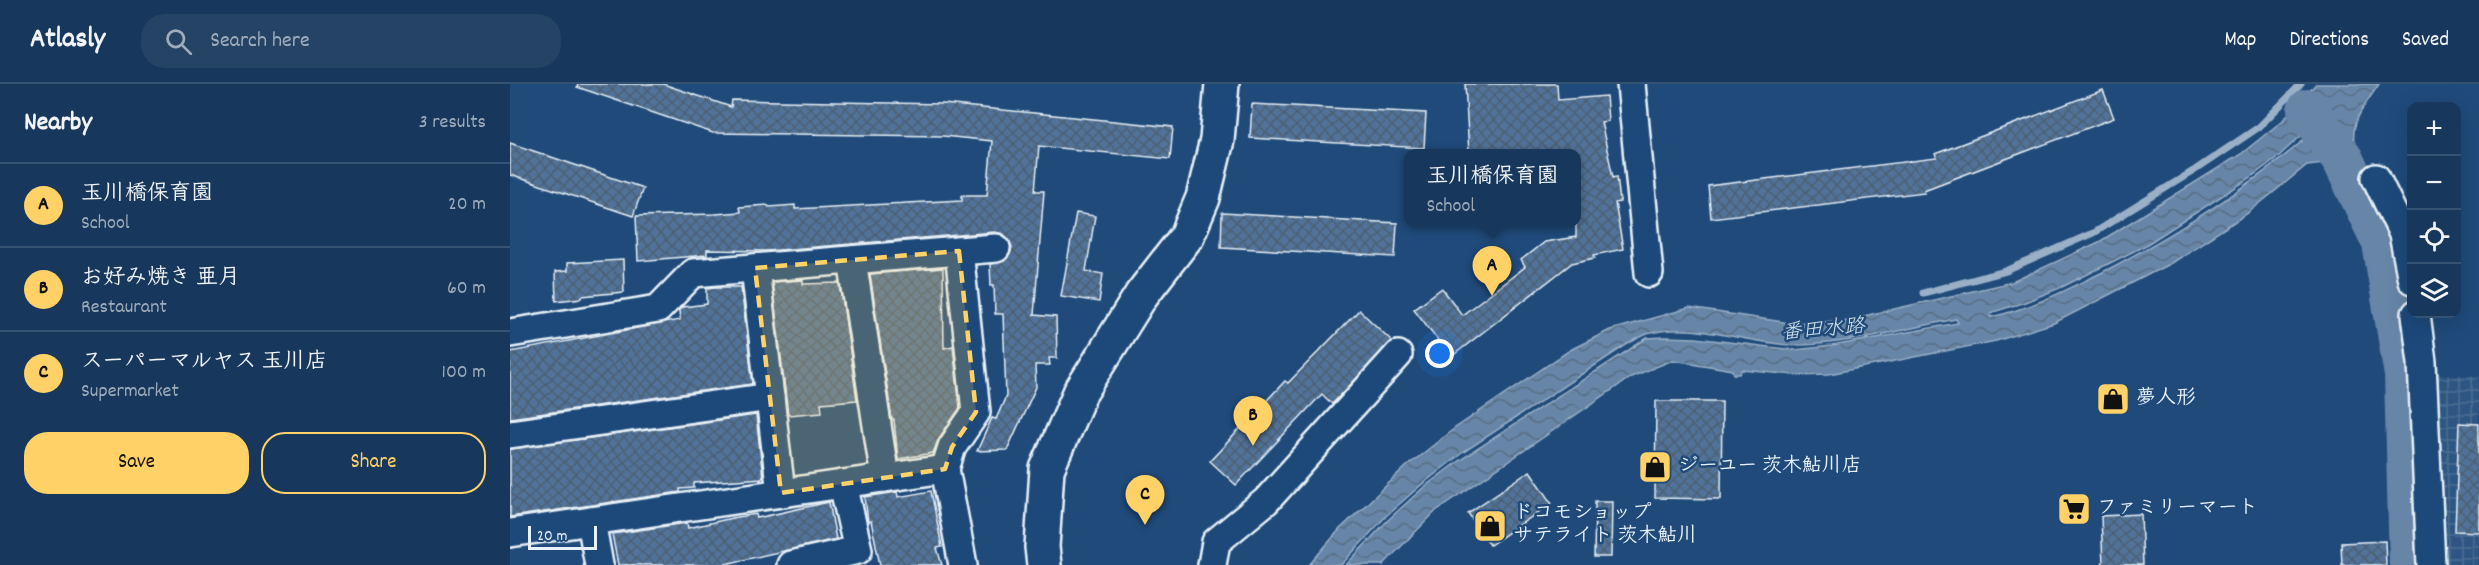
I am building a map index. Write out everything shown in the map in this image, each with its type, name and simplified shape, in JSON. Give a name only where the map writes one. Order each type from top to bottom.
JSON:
[{"type":"street","points":[[1044,565],[1042,547],[1047,469],[1080,393],[1142,294],[1187,236],[1203,198],[1217,140],[1222,84]]},
{"type":"street","points":[[1631,84],[1649,273]]},
{"type":"street","points":[[2376,178],[2403,234],[2409,264]]},
{"type":"street","points":[[510,333],[658,309],[693,273],[996,248]]},
{"type":"street","points":[[959,251],[976,412],[952,447],[945,469],[963,565]]},
{"type":"street","points":[[852,260],[885,478]]},
{"type":"street","points":[[755,268],[781,493]]},
{"type":"street","points":[[2416,318],[2422,362],[2431,565]]},
{"type":"street","points":[[1212,565],[1216,542],[1266,501],[1398,356]]},
{"type":"street","points":[[510,434],[770,397]]},
{"type":"street","points":[[510,533],[945,469]]},
{"type":"street","points":[[791,565],[858,550],[843,484]]},
{"type":"street","points":[[591,521],[599,565]]},
{"type":"highlighted area","points":[[959,251],[976,412],[952,447],[945,469],[781,493],[755,268]]},
{"type":"shaded area","points":[[2436,374],[2479,376],[2479,565],[2441,565]]},
{"type":"water","name":"番田水路","points":[[2316,84],[2379,84],[2357,119],[2354,143],[2331,152],[2324,163],[2307,165],[2248,213],[2171,263],[2054,323],[1996,341],[1829,374],[1795,375],[1742,370],[1740,374],[1734,374],[1733,370],[1673,360],[1631,377],[1436,511],[1383,565],[1346,565],[1388,520],[1424,487],[1457,462],[1647,338],[1696,338],[1794,350],[1832,346],[1958,323],[1956,319],[1875,336],[1793,345],[1701,331],[1665,330],[1647,334],[1626,345],[1462,453],[1387,515],[1341,565],[1309,565],[1340,529],[1407,466],[1455,428],[1570,350],[1610,330],[1689,308],[1790,323],[1842,321],[2012,282],[2099,242],[2241,154],[2282,121]],"holes":[[[2303,134],[2307,137],[2234,194],[2155,243],[2061,292],[2034,304],[1991,317],[1990,313],[2062,287],[2144,246],[2250,178]]]},
{"type":"building","points":[[578,84],[663,84],[731,107],[732,100],[943,104],[1173,127],[1170,159],[1039,146],[1035,191],[1044,191],[1034,315],[1056,317],[1057,358],[1049,358],[1050,365],[1035,365],[1036,387],[1007,450],[977,451],[992,418],[996,419],[1006,396],[1003,314],[995,314],[994,285],[991,285],[990,264],[1004,261],[1010,254],[1012,247],[1003,234],[995,232],[767,251],[707,250],[707,255],[638,261],[636,216],[740,212],[739,207],[768,205],[769,207],[795,205],[795,209],[962,200],[962,195],[987,195],[992,141],[943,136],[713,133],[577,87]]},
{"type":"building","points":[[1465,84],[1557,84],[1558,100],[1606,96],[1608,121],[1601,122],[1613,177],[1617,176],[1620,202],[1615,203],[1623,249],[1594,255],[1595,258],[1572,263],[1451,357],[1414,309],[1442,288],[1462,315],[1525,267],[1521,260],[1544,242],[1576,237],[1576,227],[1581,227],[1581,149],[1469,149]]},
{"type":"building","points":[[2103,90],[2114,118],[1924,190],[1925,192],[1711,218],[1708,186],[1937,158],[1935,154]]},
{"type":"building","points":[[1252,104],[1426,113],[1424,148],[1250,138]]},
{"type":"building","points":[[510,143],[643,188],[633,216],[510,175]]},
{"type":"building","points":[[1076,213],[1095,216],[1086,271],[1103,274],[1099,302],[1061,296]]},
{"type":"building","points":[[1222,213],[1397,223],[1395,257],[1221,247]]},
{"type":"building","points":[[623,260],[624,292],[556,301],[555,272],[567,271],[567,263]]},
{"type":"building","points":[[943,268],[944,348],[953,346],[960,408],[939,438],[933,453],[898,459],[894,420],[892,420],[870,274]]},
{"type":"building","points":[[803,280],[803,284],[840,283],[857,400],[821,403],[822,412],[788,415],[772,282]]},
{"type":"building","points":[[741,287],[753,384],[510,418],[510,352],[680,320],[679,310],[682,307],[707,304],[707,288]]},
{"type":"building","points":[[1359,310],[1392,341],[1332,404],[1322,394],[1236,485],[1210,461],[1285,381],[1288,383]]},
{"type":"building","points":[[1656,401],[1722,401],[1721,499],[1655,498]]},
{"type":"building","points":[[756,415],[763,478],[694,483],[694,488],[680,489],[680,492],[510,517],[510,449]]},
{"type":"building","points":[[2459,423],[2479,424],[2479,532],[2455,531]]},
{"type":"building","points":[[1530,471],[1552,503],[1490,545],[1468,513]]},
{"type":"building","points":[[931,491],[942,547],[937,548],[942,565],[880,565],[871,521],[868,522],[865,497],[897,492],[898,497]]},
{"type":"building","points":[[1595,501],[1612,501],[1611,557],[1594,557]]},
{"type":"building","points":[[829,502],[836,539],[721,565],[618,565],[612,534],[687,523],[688,528],[756,514],[757,518]]},
{"type":"building","points":[[2141,514],[2143,565],[2103,565],[2101,516]]},
{"type":"building","points":[[2385,541],[2386,565],[2342,565],[2341,543]]},
{"type":"waterway","points":[[1923,293],[2006,271],[2093,233],[2259,127],[2301,84]]},
{"type":"waterway","points":[[2308,110],[2343,160],[2383,243],[2405,375],[2410,565]]},
{"type":"place","name":"玉川橋保育園","points":[[1492,296]]},
{"type":"place","name":"夢人形","points":[[2113,399]]},
{"type":"place","name":"お好み焼き 亜月","points":[[1253,446]]},
{"type":"place","name":"ジーユー 茨木鮎川店","points":[[1655,467]]},
{"type":"place","name":"ファミリーマート","points":[[2074,509]]},
{"type":"place","name":"スーパーマルヤス 玉川店","points":[[1145,525]]},
{"type":"place","name":"ドコモショップ サテライト 茨木鮎川","points":[[1490,526]]}]
